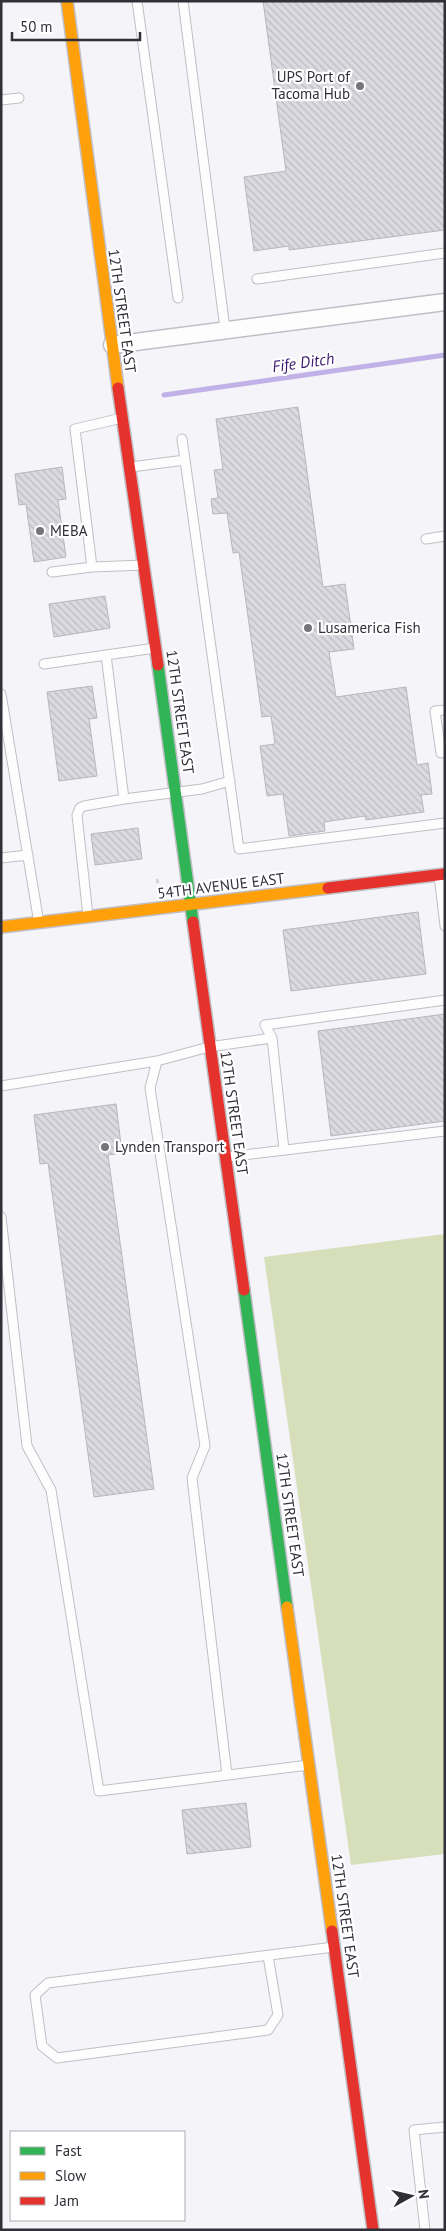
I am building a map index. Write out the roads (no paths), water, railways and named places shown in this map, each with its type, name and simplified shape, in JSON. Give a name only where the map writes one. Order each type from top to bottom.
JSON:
[{"type":"street","name":"12TH STREET EAST","points":[[68,1],[112,345],[131,467],[373,2230]]},
{"type":"street","points":[[112,345],[445,302]]},
{"type":"street","name":"54TH AVENUE EAST","points":[[1,927],[191,906],[442,874]]},
{"type":"lane","points":[[137,1],[178,298]]},
{"type":"lane","points":[[182,1],[226,329]]},
{"type":"lane","points":[[1,100],[19,98]]},
{"type":"lane","points":[[257,279],[445,253]]},
{"type":"lane","points":[[92,567],[75,429],[123,418]]},
{"type":"lane","points":[[182,438],[239,849],[445,823]]},
{"type":"lane","points":[[131,467],[185,460]]},
{"type":"lane","points":[[426,539],[445,536]]},
{"type":"lane","points":[[52,572],[92,567],[144,565]]},
{"type":"lane","points":[[44,664],[155,648]]},
{"type":"lane","points":[[106,655],[124,799]]},
{"type":"lane","points":[[1,694],[39,923]]},
{"type":"lane","points":[[445,710],[435,711],[441,753],[445,752]]},
{"type":"lane","points":[[88,917],[78,815],[80,808],[230,782]]},
{"type":"lane","points":[[1,858],[28,855]]},
{"type":"lane","points":[[442,874],[445,926]]},
{"type":"lane","points":[[284,1150],[272,1038],[265,1026],[445,1000]]},
{"type":"lane","points":[[1,1086],[156,1060],[210,1047],[272,1038]]},
{"type":"lane","points":[[156,1060],[150,1088],[205,1446],[192,1478],[227,1776]]},
{"type":"lane","points":[[226,1157],[445,1131]]},
{"type":"lane","points":[[1,1217],[27,1446],[52,1490],[99,1791],[309,1765]]},
{"type":"lane","points":[[268,1956],[278,2015],[268,2030],[57,2058],[42,2046],[35,1994],[48,1983],[335,1947]]},
{"type":"lane","points":[[426,2230],[414,2130],[445,2127]]},
{"type":"waterway","name":"Fife Ditch","points":[[164,395],[445,355]]},
{"type":"place","name":"UPS Port of Tacoma Hub","points":[[360,86]]},
{"type":"place","name":"MEBA","points":[[40,531]]},
{"type":"place","name":"Lusamerica Fish","points":[[308,628]]},
{"type":"place","name":"Lynden Transport","points":[[105,1147]]}]
